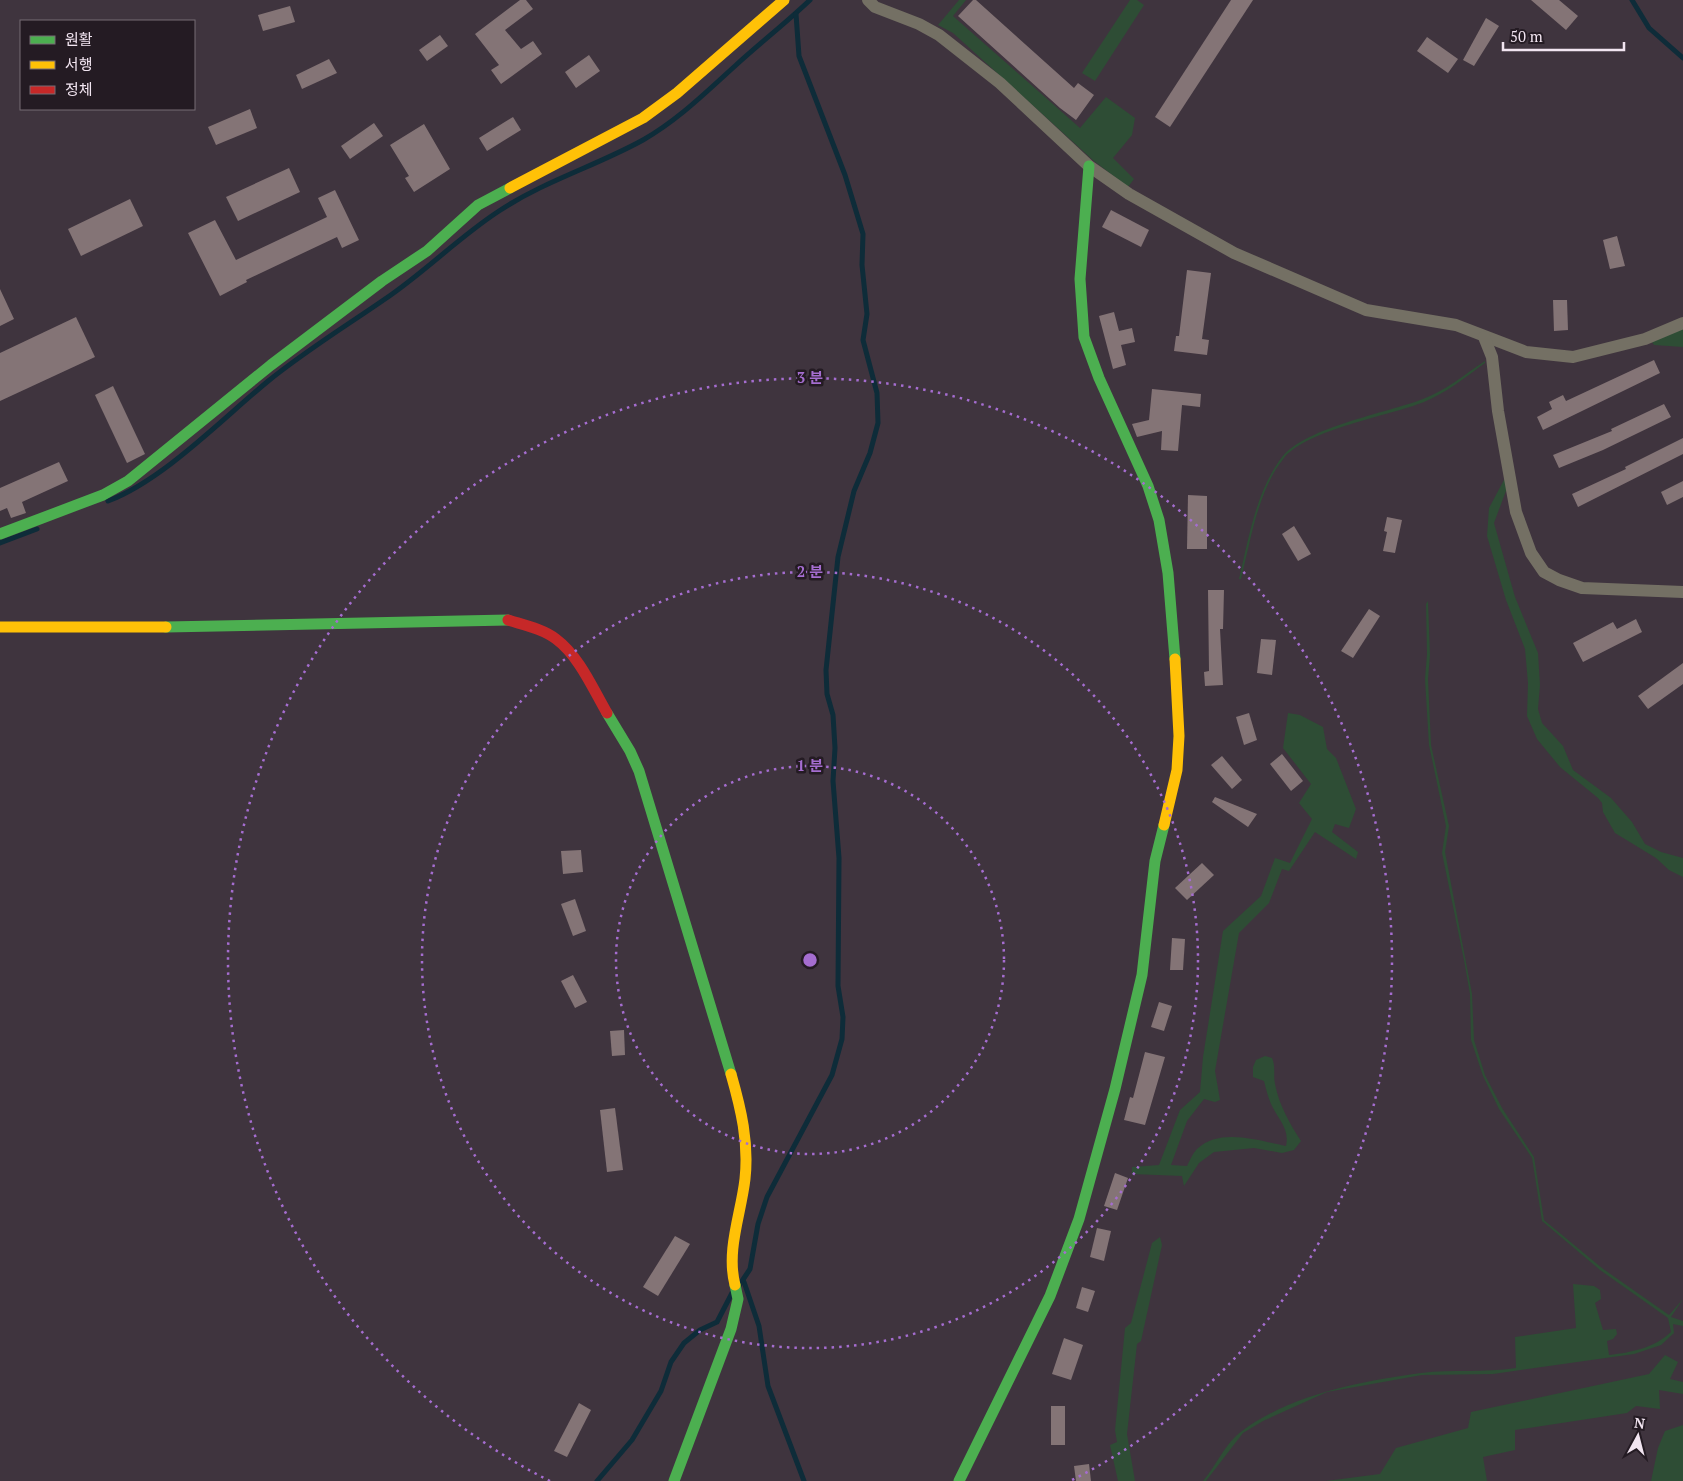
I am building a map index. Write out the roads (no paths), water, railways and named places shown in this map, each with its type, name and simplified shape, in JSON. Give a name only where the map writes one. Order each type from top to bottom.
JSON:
[{"type":"street","points":[[0,534],[103,494],[128,481],[271,365],[382,281],[427,251],[478,205],[643,118],[677,93],[784,0]]},
{"type":"street","points":[[868,0],[875,7],[939,34],[1000,83],[1089,166],[1146,204],[1234,253],[1366,310],[1456,325],[1526,352],[1573,357],[1645,339],[1683,323]]},
{"type":"street","points":[[959,1481],[1050,1296],[1079,1219],[1115,1089],[1142,975],[1155,861],[1177,770],[1178,736],[1174,652],[1168,573],[1159,520],[1148,486],[1098,378],[1084,337],[1080,279],[1089,166]]},
{"type":"street","points":[[1484,337],[1492,358],[1498,411],[1516,512],[1531,554],[1544,572],[1559,580],[1582,588],[1683,592]]},
{"type":"street","points":[[0,627],[181,627],[507,620],[529,625],[557,638],[572,655],[630,750],[639,771],[718,1028],[742,1114],[747,1144],[745,1179],[732,1251],[733,1279],[738,1298],[731,1329],[714,1379],[674,1481]]},
{"type":"waterway","points":[[108,501],[150,479],[191,448],[281,371],[400,289],[484,221],[516,200],[625,149],[668,124],[810,0]]},
{"type":"waterway","points":[[1632,0],[1649,28],[1683,58]]},
{"type":"waterway","points":[[738,1287],[750,1269],[758,1224],[767,1197],[832,1075],[842,1039],[843,1017],[838,986],[839,858],[833,781],[835,748],[833,715],[827,694],[826,670],[838,557],[854,491],[870,453],[878,423],[877,393],[863,340],[867,314],[862,265],[863,234],[845,175],[799,56],[796,14]]},
{"type":"waterway","points":[[0,543],[37,529]]},
{"type":"waterway","points":[[744,1282],[759,1326],[768,1386],[804,1481]]},
{"type":"waterway","points":[[597,1481],[632,1440],[661,1391],[671,1362],[684,1343],[700,1330],[717,1322],[732,1293]]}]
